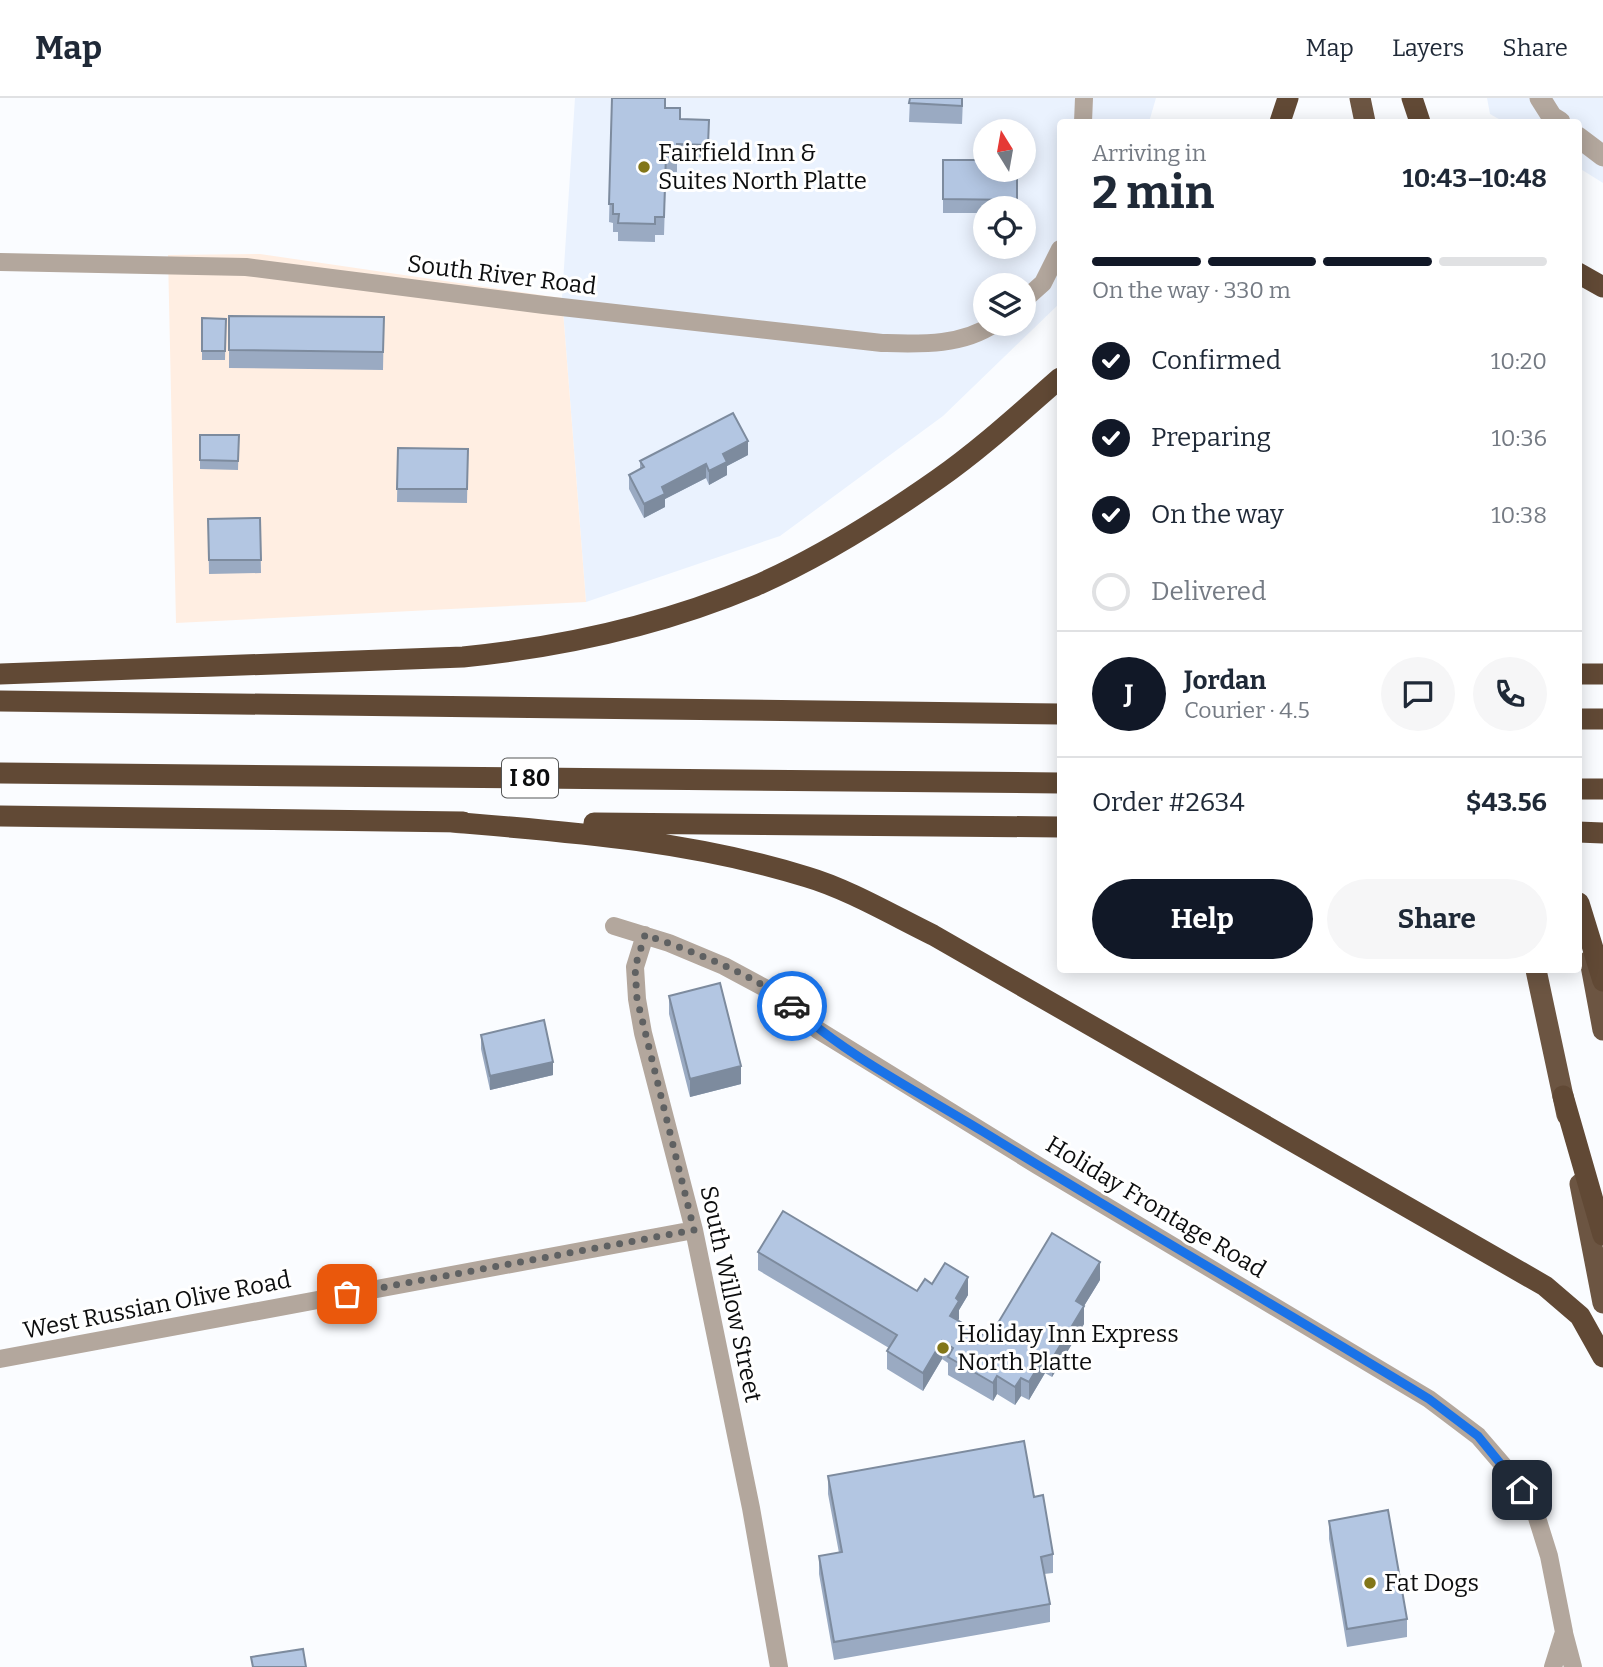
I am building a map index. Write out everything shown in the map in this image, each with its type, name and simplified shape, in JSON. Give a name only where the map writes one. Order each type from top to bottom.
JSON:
[{"type":"highway","points":[[1281,119],[1288,98]]},
{"type":"highway","points":[[1360,98],[1364,119]]},
{"type":"highway","points":[[1412,98],[1418,119]]},
{"type":"highway","points":[[1582,275],[1603,287]]},
{"type":"highway","points":[[0,674],[463,657],[529,650],[641,625],[755,586],[805,561],[940,478],[1057,382]]},
{"type":"highway","points":[[1582,674],[1603,674]]},
{"type":"highway","points":[[0,701],[1057,714]]},
{"type":"highway","points":[[1582,719],[1603,719]]},
{"type":"highway","name":"I 80","points":[[0,773],[1057,783]]},
{"type":"highway","points":[[1582,789],[1603,789]]},
{"type":"highway","points":[[0,816],[1057,827]]},
{"type":"highway","points":[[452,822],[588,833],[720,855],[809,877],[871,905],[933,935],[1545,1286],[1580,1316],[1603,1357]]},
{"type":"highway","points":[[1582,832],[1603,833]]},
{"type":"highway","points":[[1582,915],[1603,981]]},
{"type":"highway","points":[[1582,923],[1603,1030]]},
{"type":"highway","points":[[1537,973],[1603,1303]]},
{"type":"highway","points":[[1563,1096],[1603,1235]]},
{"type":"street","points":[[1083,119],[1084,98]]},
{"type":"street","points":[[1540,98],[1555,119]]},
{"type":"street","points":[[1582,140],[1603,156]]},
{"type":"street","points":[[1036,290],[1043,284],[1057,255]]},
{"type":"street","name":"South River Road","points":[[0,262],[246,267],[544,305],[882,343],[929,344],[973,336]]},
{"type":"street","name":"Holiday Frontage Road","points":[[614,926],[645,935],[724,966],[780,996],[818,1030],[1037,1165],[1429,1399],[1478,1436],[1509,1472],[1534,1508],[1549,1556],[1573,1667]]},
{"type":"street","name":"South Willow Street","points":[[645,935],[635,967],[637,999],[694,1230],[746,1482],[779,1667]]},
{"type":"street","name":"West Russian Olive Road","points":[[0,1359],[694,1230]]},
{"type":"street","name":"Holiday Frontage Road","points":[[1553,1667],[1564,1632]]},
{"type":"shaded area","points":[[575,98],[1156,98],[1150,119],[1057,119],[1057,306],[1036,326],[1036,273],[973,273],[973,336],[1026,336],[943,416],[780,536],[586,602],[562,298]]},
{"type":"shaded area","points":[[1487,98],[1603,98],[1603,183],[1582,170],[1582,119],[1499,119],[1490,114]]},
{"type":"shaded area","points":[[260,254],[562,298],[586,602],[176,623],[168,255]]},
{"type":"building","name":"Fairfield Inn & Suites North Platte","points":[[612,98],[665,98],[665,108],[680,108],[680,119],[709,120],[708,145],[677,144],[677,154],[666,154],[664,217],[655,217],[655,224],[618,223],[619,214],[613,214],[613,204],[609,204]]},
{"type":"building","points":[[910,98],[962,98],[962,106],[909,103]]},
{"type":"building","points":[[943,160],[973,160],[973,182],[1017,182],[1017,196],[943,199]]},
{"type":"building","points":[[229,316],[384,317],[383,352],[229,350]]},
{"type":"building","points":[[202,318],[226,319],[225,351],[202,351]]},
{"type":"building","points":[[733,413],[748,441],[723,454],[727,462],[709,471],[706,464],[662,487],[665,494],[644,504],[629,475],[644,467],[640,461]]},
{"type":"building","points":[[200,435],[239,435],[238,461],[200,460]]},
{"type":"building","points":[[398,448],[468,449],[467,489],[397,489]]},
{"type":"building","points":[[260,518],[261,560],[209,560],[208,519]]},
{"type":"building","points":[[720,983],[741,1066],[690,1079],[669,996]]},
{"type":"building","points":[[544,1020],[553,1062],[490,1076],[481,1035]]},
{"type":"building","points":[[783,1211],[917,1291],[925,1279],[932,1284],[945,1263],[968,1277],[950,1316],[989,1338],[1052,1233],[1100,1262],[1076,1301],[1084,1306],[1052,1359],[1045,1355],[1029,1382],[1021,1378],[1015,1387],[997,1376],[993,1383],[948,1357],[953,1348],[942,1341],[923,1373],[887,1351],[897,1335],[758,1252]]},
{"type":"building","points":[[1024,1441],[1034,1497],[1043,1495],[1053,1554],[1041,1557],[1050,1604],[834,1642],[819,1556],[842,1552],[828,1476]]},
{"type":"building","points":[[1388,1510],[1407,1619],[1347,1629],[1329,1521]]},
{"type":"building","points":[[303,1649],[306,1667],[253,1667],[251,1657]]},
{"type":"way so far","points":[[347,1294],[694,1230],[643,1033],[637,999],[635,967],[645,935],[724,966],[780,996],[792,1006]]},
{"type":"place","name":"Fairfield Inn & Suites North Platte","points":[[644,167]]},
{"type":"place","name":"Holiday Inn Express North Platte","points":[[943,1348]]},
{"type":"place","name":"Fat Dogs","points":[[1370,1583]]},
{"type":"route","points":[[792,1006],[818,1030],[1037,1165],[1429,1399],[1478,1436],[1522,1490]]}]
